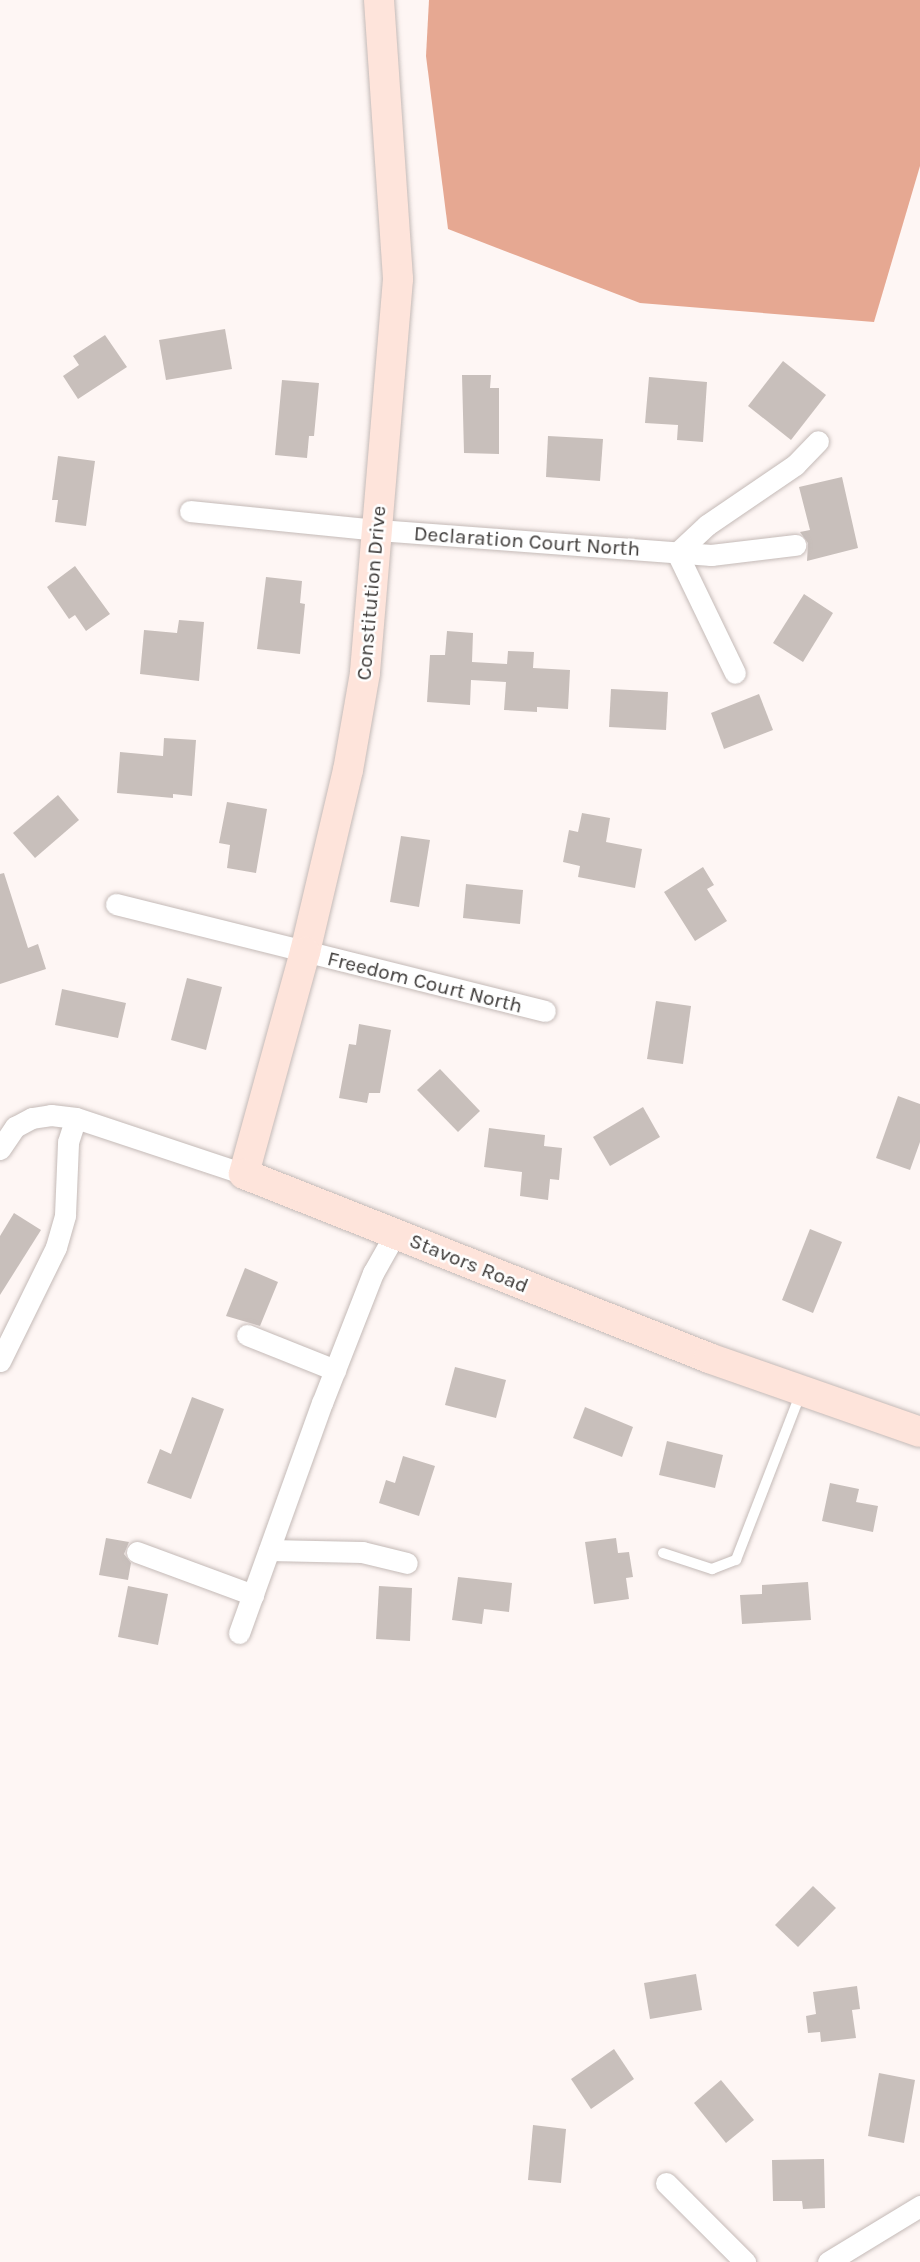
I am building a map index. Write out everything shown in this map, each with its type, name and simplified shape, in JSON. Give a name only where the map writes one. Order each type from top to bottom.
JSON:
[{"type":"street","name":"Constitution Drive","points":[[244,1174],[305,952],[348,770],[363,685],[398,279],[379,0]]},
{"type":"street","points":[[735,673],[677,553],[707,525],[795,464],[818,441]]},
{"type":"street","name":"Declaration Court North","points":[[190,511],[378,530],[677,553],[731,554],[796,545]]},
{"type":"street","name":"Freedom Court North","points":[[116,904],[545,1011]]},
{"type":"street","name":"Stavors Road","points":[[0,1149],[15,1127],[32,1118],[51,1115],[76,1118],[244,1174],[801,1392],[920,1432]]},
{"type":"street","points":[[0,1361],[57,1247],[65,1215],[68,1142],[76,1118]]},
{"type":"street","points":[[239,1633],[373,1273],[396,1234]]},
{"type":"street","points":[[247,1335],[335,1370]]},
{"type":"street","points":[[269,1550],[362,1552],[407,1563]]},
{"type":"street","points":[[137,1552],[253,1595]]},
{"type":"street","points":[[666,2183],[745,2262]]},
{"type":"street","points":[[828,2262],[920,2206]]},
{"type":"lane","points":[[663,1552],[712,1569],[736,1560],[801,1392]]},
{"type":"shaded area","points":[[429,0],[920,0],[920,166],[874,322],[640,303],[448,229],[426,56]]},
{"type":"building","points":[[225,329],[232,369],[166,380],[159,340]]},
{"type":"building","points":[[105,335],[127,367],[78,399],[63,376],[79,365],[73,356]]},
{"type":"building","points":[[783,361],[826,395],[791,440],[748,406]]},
{"type":"building","points":[[462,375],[491,375],[490,388],[499,388],[499,454],[464,453]]},
{"type":"building","points":[[649,377],[707,382],[703,442],[677,440],[678,425],[645,423]]},
{"type":"building","points":[[282,380],[319,383],[314,436],[309,436],[307,458],[275,455]]},
{"type":"building","points":[[548,436],[603,439],[600,481],[546,477]]},
{"type":"building","points":[[58,456],[95,461],[86,526],[55,522],[58,500],[52,500]]},
{"type":"building","points":[[842,477],[858,548],[807,561],[808,543],[800,532],[810,530],[799,487]]},
{"type":"building","points":[[75,566],[110,614],[86,631],[75,615],[69,619],[47,587]]},
{"type":"building","points":[[266,577],[302,581],[300,603],[305,604],[300,654],[257,649]]},
{"type":"building","points":[[804,594],[833,613],[803,662],[773,643]]},
{"type":"building","points":[[179,620],[204,622],[199,681],[140,674],[144,630],[177,633]]},
{"type":"building","points":[[447,631],[473,633],[472,662],[507,664],[508,651],[534,652],[533,668],[570,670],[568,709],[537,707],[537,712],[504,710],[506,682],[471,680],[470,705],[427,702],[430,655],[445,655]]},
{"type":"building","points":[[611,689],[668,692],[666,730],[609,727]]},
{"type":"building","points":[[759,694],[773,730],[724,749],[711,713]]},
{"type":"building","points":[[164,738],[196,740],[192,796],[173,794],[173,798],[117,793],[120,752],[163,756]]},
{"type":"building","points":[[58,795],[79,820],[35,858],[13,833]]},
{"type":"building","points":[[227,802],[267,809],[256,873],[227,868],[230,845],[219,843]]},
{"type":"building","points":[[582,813],[610,818],[606,842],[642,849],[635,888],[578,877],[580,866],[563,862],[569,830],[578,832]]},
{"type":"building","points":[[401,836],[430,840],[419,907],[390,902]]},
{"type":"building","points":[[703,867],[714,885],[707,889],[727,921],[695,941],[664,892]]},
{"type":"building","points":[[4,873],[28,948],[38,944],[46,969],[0,984],[0,874]]},
{"type":"building","points":[[466,884],[523,890],[520,924],[463,918]]},
{"type":"building","points":[[187,978],[222,987],[206,1050],[171,1040]]},
{"type":"building","points":[[62,989],[126,1003],[118,1038],[55,1025]]},
{"type":"building","points":[[656,1001],[691,1006],[683,1064],[647,1059]]},
{"type":"building","points":[[359,1024],[391,1030],[380,1093],[369,1093],[367,1103],[339,1098],[349,1044],[356,1045]]},
{"type":"building","points":[[440,1069],[480,1111],[458,1132],[417,1090]]},
{"type":"building","points":[[898,1096],[920,1104],[920,1142],[910,1170],[876,1158]]},
{"type":"building","points":[[643,1107],[660,1137],[610,1166],[593,1137]]},
{"type":"building","points":[[489,1128],[545,1135],[544,1146],[562,1148],[559,1180],[550,1179],[548,1200],[520,1196],[522,1172],[484,1167]]},
{"type":"building","points":[[14,1213],[41,1230],[0,1295],[0,1236]]},
{"type":"building","points":[[810,1229],[842,1242],[813,1313],[782,1300]]},
{"type":"building","points":[[245,1268],[278,1282],[260,1326],[226,1316]]},
{"type":"building","points":[[455,1367],[506,1380],[496,1418],[445,1405]]},
{"type":"building","points":[[192,1397],[224,1409],[191,1499],[147,1483],[160,1449],[171,1454]]},
{"type":"building","points":[[585,1407],[633,1427],[622,1457],[573,1438]]},
{"type":"building","points":[[667,1441],[723,1455],[715,1488],[659,1475]]},
{"type":"building","points":[[403,1456],[435,1466],[419,1516],[379,1503],[386,1480],[395,1483]]},
{"type":"building","points":[[830,1483],[859,1489],[856,1502],[878,1506],[873,1532],[822,1521]]},
{"type":"building","points":[[106,1538],[129,1542],[124,1554],[131,1563],[128,1580],[99,1575]]},
{"type":"building","points":[[616,1538],[618,1553],[629,1552],[633,1577],[626,1578],[629,1599],[594,1604],[585,1542]]},
{"type":"building","points":[[458,1577],[512,1583],[509,1612],[484,1609],[482,1624],[452,1620]]},
{"type":"building","points":[[808,1582],[811,1620],[742,1624],[740,1595],[762,1594],[762,1585]]},
{"type":"building","points":[[128,1586],[168,1594],[158,1645],[118,1637]]},
{"type":"building","points":[[379,1586],[412,1588],[410,1641],[376,1639]]},
{"type":"building","points":[[813,1886],[836,1908],[798,1947],[775,1925]]},
{"type":"building","points":[[696,1974],[702,2010],[650,2019],[644,1983]]},
{"type":"building","points":[[857,1986],[860,2009],[852,2010],[856,2038],[821,2042],[820,2032],[808,2033],[806,2016],[816,2014],[813,1992]]},
{"type":"building","points":[[614,2049],[634,2079],[591,2109],[571,2079]]},
{"type":"building","points":[[879,2073],[915,2080],[904,2143],[868,2136]]},
{"type":"building","points":[[721,2080],[754,2120],[726,2143],[694,2103]]},
{"type":"building","points":[[533,2125],[566,2129],[561,2183],[528,2180]]},
{"type":"building","points":[[824,2159],[825,2208],[803,2209],[802,2201],[773,2201],[772,2160]]}]
